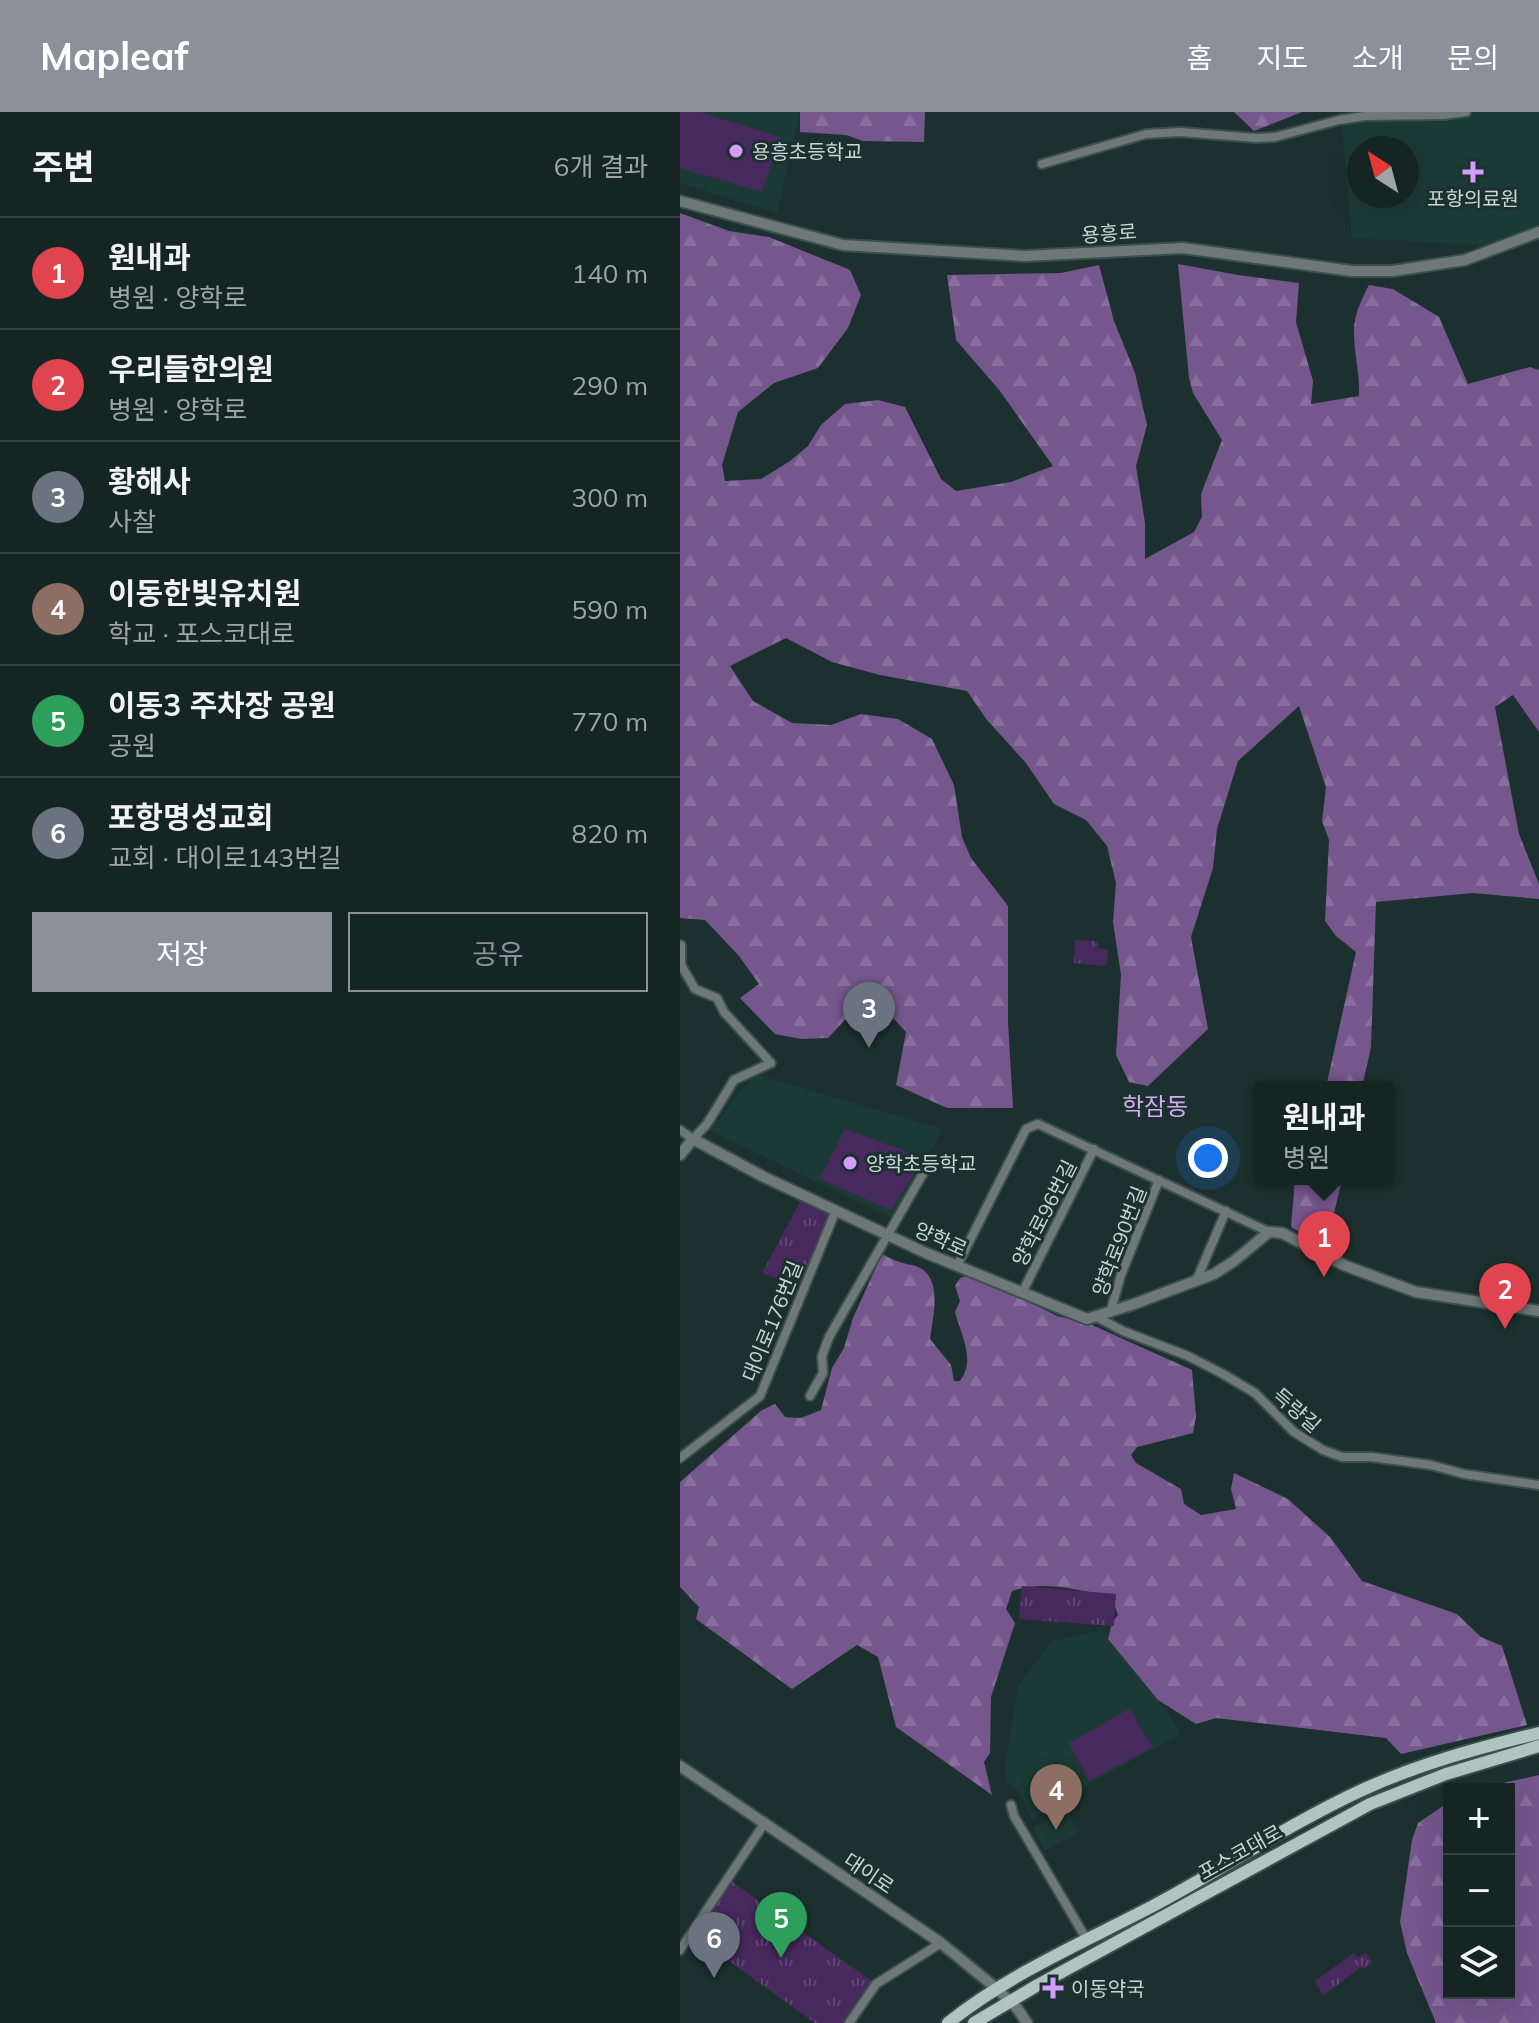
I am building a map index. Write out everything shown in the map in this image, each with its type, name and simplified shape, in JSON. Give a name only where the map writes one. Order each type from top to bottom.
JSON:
[{"type":"main road","name":"포스코대로","points":[[948,2023],[997,1989],[1360,1791],[1468,1751],[1539,1733]]},
{"type":"main road","name":"포스코대로","points":[[974,2023],[1370,1804],[1473,1765],[1539,1746]]},
{"type":"main road","points":[[1133,1916],[1140,1922],[1141,1929]]},
{"type":"street","points":[[1042,164],[1146,134],[1180,132],[1275,137],[1365,116],[1466,112]]},
{"type":"street","name":"용흥로","points":[[680,201],[843,245],[1025,256],[1183,248],[1352,271],[1393,271],[1465,260],[1539,232]]},
{"type":"street","points":[[680,1155],[707,1124],[734,1080],[771,1063],[724,1012],[717,998],[695,989],[681,965],[681,945]]},
{"type":"street","name":"양학로96번길","points":[[957,1266],[1026,1129],[1038,1124],[1269,1232]]},
{"type":"street","name":"양학로","points":[[680,1130],[764,1177],[957,1266],[1087,1319],[1097,1317]]},
{"type":"street","name":"양학로96번길","points":[[1023,1291],[1094,1149]]},
{"type":"street","points":[[810,1396],[823,1373],[822,1356],[829,1337],[932,1158]]},
{"type":"street","name":"양학로90번길","points":[[1110,1313],[1121,1275],[1159,1180]]},
{"type":"street","name":"대이로176번길","points":[[680,1458],[760,1396],[836,1210]]},
{"type":"street","points":[[1197,1279],[1226,1211]]},
{"type":"street","points":[[1097,1317],[1214,1274],[1269,1232],[1282,1233],[1346,1266],[1416,1292],[1539,1311]]},
{"type":"street","name":"득량길","points":[[1097,1317],[1223,1374],[1255,1393],[1294,1432],[1323,1450],[1342,1457],[1371,1457],[1431,1465],[1464,1474],[1539,1485]]},
{"type":"street","name":"대이로","points":[[680,1766],[941,1943],[1010,2001],[1027,2023]]},
{"type":"street","points":[[1011,1805],[1014,1816],[1087,1940]]},
{"type":"street","points":[[680,1950],[764,1824]]},
{"type":"street","points":[[849,2023],[876,1984],[941,1943]]},
{"type":"shaded area","name":"용흥초등학교","points":[[680,112],[800,112],[777,213],[680,183]]},
{"type":"shaded area","name":"포항의료원","points":[[1420,112],[1539,112],[1539,229],[1486,245],[1352,238],[1349,208],[1419,208],[1419,136],[1347,136],[1347,183],[1341,118]]},
{"type":"shaded area","name":"양학초등학교","points":[[754,1074],[943,1129],[892,1218],[710,1131]]},
{"type":"shaded area","points":[[1102,1630],[1181,1734],[1055,1802],[1033,1820],[1017,1789],[1007,1782],[1005,1766],[1018,1686],[1052,1641]]},
{"type":"shaded area","points":[[1066,1808],[1078,1832],[1045,1851],[1033,1828]]},
{"type":"green space","points":[[680,112],[700,112],[780,137],[762,192],[680,168]]},
{"type":"green space","points":[[800,112],[925,112],[924,142],[863,141],[846,135],[800,132]]},
{"type":"green space","points":[[1234,112],[1302,112],[1254,131]]},
{"type":"green space","points":[[680,213],[729,231],[769,237],[850,270],[861,295],[848,328],[818,368],[774,383],[738,412],[722,465],[725,481],[761,479],[808,446],[821,425],[845,404],[878,400],[905,407],[941,479],[956,491],[1011,482],[1053,466],[1000,391],[956,340],[947,275],[1061,273],[1099,265],[1114,321],[1135,373],[1147,425],[1136,466],[1145,523],[1145,559],[1194,532],[1202,517],[1201,494],[1222,440],[1193,393],[1189,378],[1178,264],[1299,283],[1296,322],[1313,381],[1311,404],[1359,396],[1354,327],[1358,308],[1369,285],[1393,289],[1439,317],[1468,384],[1530,367],[1539,370],[1539,732],[1513,695],[1495,707],[1519,834],[1539,884],[1539,899],[1473,893],[1376,902],[1371,1047],[1363,1081],[1327,1081],[1356,952],[1336,936],[1325,921],[1329,840],[1322,821],[1326,787],[1299,706],[1238,761],[1217,829],[1213,868],[1191,937],[1208,1029],[1148,1086],[1129,1082],[1116,1055],[1121,975],[1113,922],[1116,883],[1107,846],[1086,820],[1054,804],[1026,763],[987,720],[967,691],[880,675],[832,662],[786,638],[730,666],[753,701],[792,723],[831,725],[861,714],[898,719],[932,739],[954,785],[962,837],[971,858],[1008,906],[1008,1022],[1013,1108],[947,1108],[896,1085],[906,1032],[870,993],[828,1038],[801,1039],[775,1034],[740,998],[759,984],[739,956],[705,920],[680,918]]},
{"type":"green space","points":[[1075,940],[1097,941],[1098,948],[1108,950],[1106,966],[1074,963]]},
{"type":"green space","points":[[845,1129],[924,1158],[891,1210],[820,1179]]},
{"type":"green space","points":[[1294,1185],[1341,1185],[1326,1248],[1291,1227]]},
{"type":"green space","points":[[803,1196],[836,1210],[800,1287],[762,1273]]},
{"type":"green space","points":[[882,1254],[922,1269],[929,1277],[934,1296],[930,1339],[951,1365],[954,1381],[960,1381],[967,1365],[955,1312],[960,1301],[955,1286],[960,1278],[969,1275],[1057,1316],[1092,1325],[1192,1370],[1196,1416],[1193,1433],[1137,1447],[1131,1455],[1136,1463],[1181,1489],[1184,1504],[1201,1515],[1236,1509],[1231,1489],[1234,1473],[1288,1499],[1330,1537],[1362,1581],[1457,1614],[1481,1637],[1502,1646],[1527,1725],[1401,1754],[1386,1738],[1216,1718],[1196,1724],[1158,1700],[1108,1639],[1112,1623],[1118,1615],[1111,1597],[1062,1587],[1037,1586],[1012,1591],[1006,1609],[1015,1623],[991,1697],[990,1753],[984,1762],[992,1795],[896,1727],[878,1657],[857,1645],[792,1689],[696,1619],[699,1607],[680,1587],[680,1482],[762,1410],[775,1404],[785,1417],[801,1418],[821,1410],[832,1368],[844,1348],[853,1318]]},
{"type":"green space","points":[[1022,1586],[1116,1594],[1114,1626],[1019,1619]]},
{"type":"green space","points":[[1129,1709],[1153,1747],[1089,1781],[1069,1743]]},
{"type":"green space","points":[[1539,1775],[1539,2023],[1436,2023],[1407,1953],[1400,1922],[1412,1840],[1418,1823],[1443,1806],[1443,1999],[1515,1999],[1515,1783],[1504,1783]]},
{"type":"green space","points":[[727,1878],[876,1984],[849,2023],[815,2023],[690,1933]]},
{"type":"green space","points":[[1354,1953],[1357,1957],[1366,1953],[1372,1963],[1364,1969],[1361,1967],[1323,1996],[1315,1981]]},
{"type":"place","name":"용흥초등학교","points":[[736,151]]},
{"type":"place","name":"포항의료원","points":[[1473,172]]},
{"type":"place","name":"황해사","points":[[869,1048]]},
{"type":"place","name":"양학초등학교","points":[[850,1163]]},
{"type":"place","name":"원내과","points":[[1324,1277]]},
{"type":"place","name":"우리들한의원","points":[[1505,1329]]},
{"type":"place","name":"이동한빛유치원","points":[[1056,1830]]},
{"type":"place","name":"이동3 주차장 공원","points":[[781,1958]]},
{"type":"place","name":"포항명성교회","points":[[714,1978]]},
{"type":"place","name":"이동약국","points":[[1053,1988]]},
{"type":"district","name":"학잠동","points":[[1155,1106]]}]
